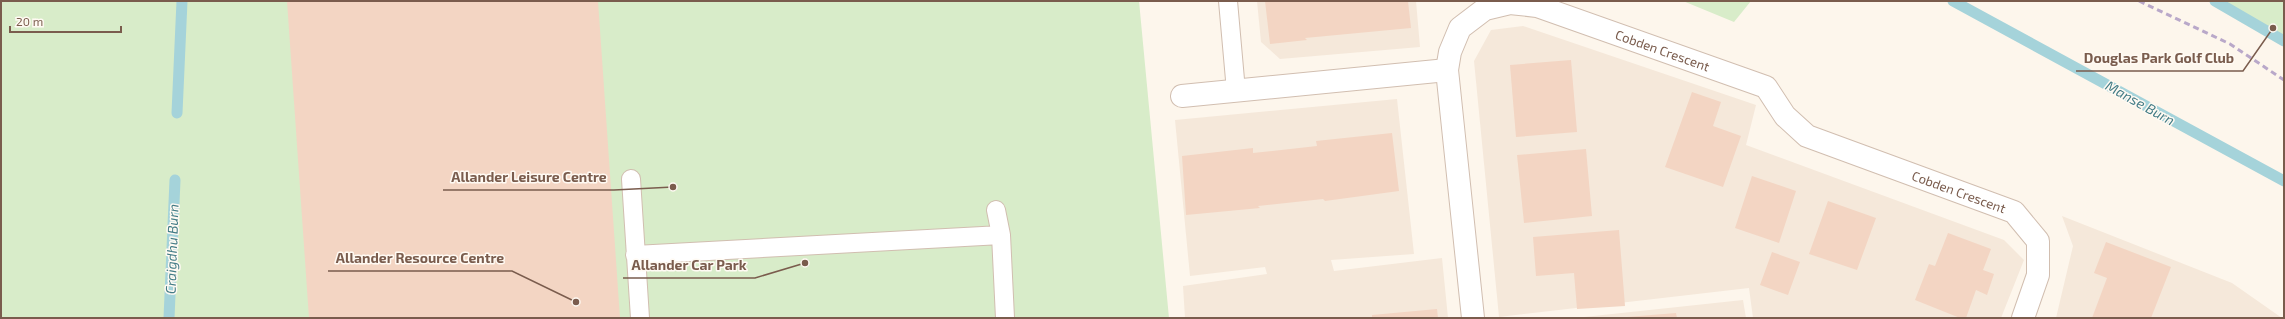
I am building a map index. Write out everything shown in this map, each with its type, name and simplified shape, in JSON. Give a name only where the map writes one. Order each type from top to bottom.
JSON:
[{"type":"street","name":"Cobden Crescent","points":[[1473,318],[1447,70],[1450,52],[1460,28],[1485,9],[1510,3],[1537,6],[1766,87],[1785,116],[1807,136],[2014,212],[2038,241],[2038,275],[2023,318]]},
{"type":"street","points":[[1182,96],[1447,70]]},
{"type":"lane","points":[[1228,1],[1236,91]]},
{"type":"lane","points":[[631,179],[640,318]]},
{"type":"lane","points":[[996,210],[1001,235],[1005,318]]},
{"type":"lane","points":[[635,255],[1001,235]]},
{"type":"shaded area","points":[[1257,1],[1416,1],[1420,47],[1280,59],[1261,42]]},
{"type":"shaded area","points":[[1523,26],[1756,105],[1746,145],[2004,240],[2024,260],[2001,318],[1753,318],[1749,288],[1499,317],[1474,61],[1491,30]]},
{"type":"shaded area","points":[[1397,99],[1414,254],[1331,260],[1334,271],[1442,258],[1448,318],[1185,318],[1183,286],[1267,274],[1265,267],[1190,276],[1175,120]]},
{"type":"shaded area","points":[[2062,216],[2232,283],[2282,318],[2056,318],[2073,246]]},
{"type":"shaded area","points":[[1743,300],[1746,318],[1584,317]]},
{"type":"green space","points":[[1,1],[1139,1],[1169,318],[1,318]]},
{"type":"green space","points":[[1683,1],[1751,1],[1734,22]]},
{"type":"green space","points":[[2213,1],[2284,1],[2284,43],[2240,13]]},
{"type":"building","points":[[287,1],[598,1],[620,318],[309,318]]},
{"type":"building","points":[[1265,1],[1408,1],[1411,28],[1305,38],[1307,40],[1270,44]]},
{"type":"building","points":[[1571,60],[1577,132],[1516,137],[1510,65]]},
{"type":"building","points":[[1692,92],[1721,102],[1713,126],[1741,136],[1723,187],[1665,167]]},
{"type":"building","points":[[1392,133],[1399,191],[1325,201],[1323,199],[1258,206],[1260,208],[1186,215],[1182,156],[1253,148],[1253,153],[1317,146],[1316,141]]},
{"type":"building","points":[[1586,149],[1592,216],[1524,223],[1517,155]]},
{"type":"building","points":[[1752,176],[1796,191],[1779,243],[1735,228]]},
{"type":"building","points":[[1828,201],[1876,218],[1857,270],[1809,254]]},
{"type":"building","points":[[1619,230],[1625,306],[1577,309],[1574,273],[1536,276],[1533,237]]},
{"type":"building","points":[[1948,233],[1991,249],[1983,270],[1994,274],[1987,295],[1976,290],[1966,318],[1960,318],[1915,300],[1929,264],[1935,266]]},
{"type":"building","points":[[2106,242],[2171,267],[2151,318],[2092,318],[2107,278],[2094,273]]},
{"type":"building","points":[[1772,252],[1800,262],[1788,295],[1760,285]]},
{"type":"building","points":[[1437,309],[1438,318],[1372,318],[1372,315]]},
{"type":"building","points":[[1676,313],[1677,318],[1627,318],[1627,317]]},
{"type":"waterway","name":"Craigdhu Burn","points":[[177,113],[182,1]]},
{"type":"waterway","name":"Manse Burn","points":[[1953,1],[2284,181]]},
{"type":"waterway","points":[[2215,1],[2284,41]]},
{"type":"waterway","name":"Craigdhu Burn","points":[[169,318],[175,180]]},
{"type":"railway","points":[[2139,1],[2230,44],[2284,80]]},
{"type":"place","name":"Douglas Park Golf Club","points":[[2273,28]]},
{"type":"place","name":"Allander Leisure Centre","points":[[673,187]]},
{"type":"place","name":"Allander Car Park","points":[[805,263]]},
{"type":"place","name":"Allander Resource Centre","points":[[576,302]]}]
